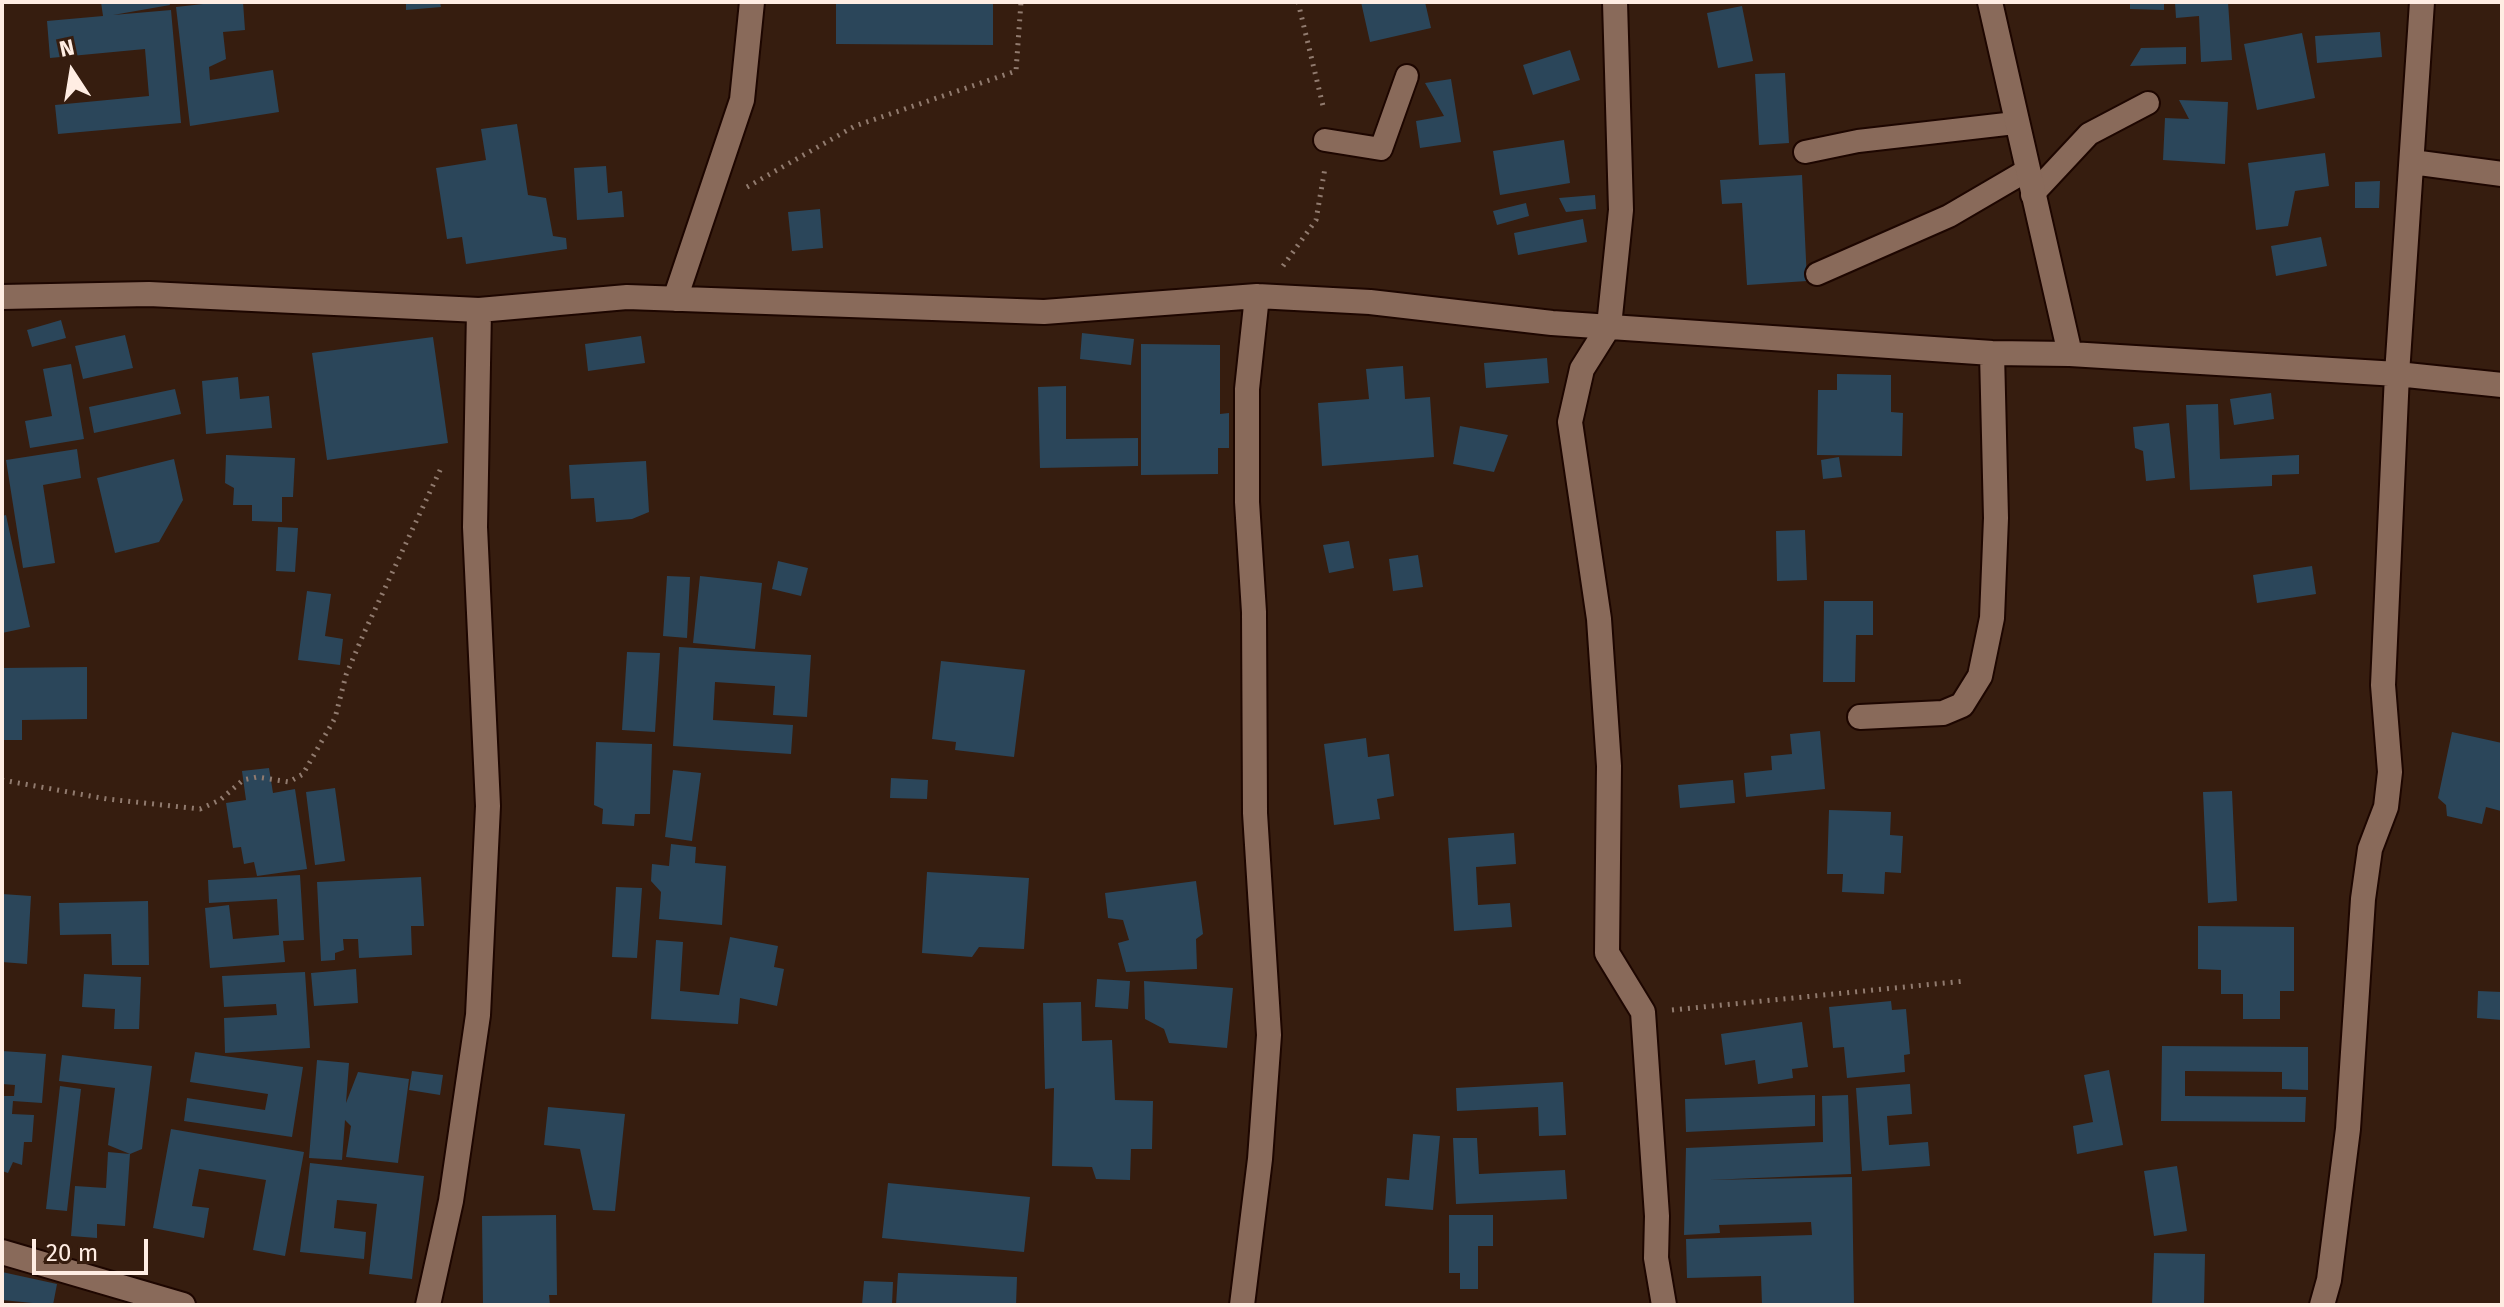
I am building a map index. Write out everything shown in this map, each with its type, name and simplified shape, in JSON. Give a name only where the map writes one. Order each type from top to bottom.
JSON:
[{"type":"street","points":[[675,299],[742,100],[752,2]]},
{"type":"street","points":[[1615,2],[1621,210],[1609,326],[1582,369],[1570,422],[1599,619],[1609,766],[1607,953],[1643,1012],[1657,1216],[1656,1258],[1664,1305]]},
{"type":"street","points":[[1990,2],[2015,123],[2070,354]]},
{"type":"street","points":[[2322,1305],[2329,1280],[2348,1129],[2363,899],[2370,849],[2386,807],[2390,772],[2383,685],[2397,374],[2422,2]]},
{"type":"street","points":[[2412,162],[2502,174]]},
{"type":"street","points":[[2,297],[149,294],[479,310],[627,297],[1044,312],[1257,296],[1370,302],[1552,323],[1992,353],[2070,354],[2397,374],[2502,385]]},
{"type":"street","points":[[1242,1305],[1260,1159],[1269,1035],[1255,813],[1254,612],[1247,502],[1247,389],[1257,296]]},
{"type":"street","points":[[428,1305],[451,1201],[478,1015],[488,806],[475,527],[479,310]]},
{"type":"street","points":[[1860,717],[1943,713],[1962,705],[1980,676],[1992,618],[1996,518],[1992,353]]},
{"type":"street","points":[[2,1252],[183,1305]]},
{"type":"lane","points":[[1325,140],[1381,149],[1407,76]]},
{"type":"lane","points":[[2032,195],[2089,134],[2148,103]]},
{"type":"lane","points":[[1805,152],[1858,141],[2015,123]]},
{"type":"lane","points":[[1817,274],[1949,216],[2026,171]]},
{"type":"path","points":[[706,210],[855,126],[1016,71],[1021,2]]},
{"type":"path","points":[[2,780],[107,799],[200,809],[220,800],[243,780],[257,777],[289,782],[303,774],[335,718],[346,675],[447,456]]},
{"type":"path","points":[[1643,1012],[1965,981]]},
{"type":"building","points":[[101,2],[169,2],[170,5],[113,15],[171,10],[181,123],[58,134],[55,105],[149,96],[145,49],[50,58],[47,21],[103,16]]},
{"type":"building","points":[[243,2],[245,30],[223,32],[226,59],[209,67],[210,80],[273,70],[279,112],[190,126],[176,7]]},
{"type":"building","points":[[406,2],[440,2],[441,7],[406,10]]},
{"type":"building","points":[[836,2],[993,2],[993,45],[836,44]]},
{"type":"building","points":[[1361,2],[1425,2],[1431,28],[1370,42]]},
{"type":"building","points":[[2130,2],[2164,2],[2164,10],[2130,9]]},
{"type":"building","points":[[2175,2],[2228,2],[2232,60],[2201,62],[2199,16],[2176,18]]},
{"type":"building","points":[[1742,6],[1753,61],[1718,68],[1707,13]]},
{"type":"building","points":[[2380,32],[2382,57],[2317,63],[2315,36]]},
{"type":"building","points":[[2302,33],[2315,98],[2257,110],[2244,44]]},
{"type":"building","points":[[2186,47],[2186,64],[2130,66],[2141,48]]},
{"type":"building","points":[[1570,50],[1580,80],[1533,95],[1523,65]]},
{"type":"building","points":[[1785,73],[1789,143],[1759,145],[1755,74]]},
{"type":"building","points":[[1451,79],[1461,142],[1420,148],[1416,121],[1444,116],[1425,83]]},
{"type":"building","points":[[2179,100],[2228,102],[2225,164],[2163,160],[2165,118],[2189,119]]},
{"type":"building","points":[[517,124],[528,195],[546,198],[553,236],[566,238],[567,249],[466,264],[462,237],[447,239],[436,168],[486,160],[481,129]]},
{"type":"building","points":[[1564,140],[1570,183],[1500,195],[1493,151]]},
{"type":"building","points":[[2325,153],[2329,186],[2295,191],[2288,226],[2256,230],[2248,163]]},
{"type":"building","points":[[606,166],[608,193],[622,191],[624,217],[577,220],[574,168]]},
{"type":"building","points":[[1802,175],[1807,281],[1747,285],[1742,203],[1722,204],[1720,180]]},
{"type":"building","points":[[2380,181],[2379,208],[2355,208],[2355,182]]},
{"type":"building","points":[[1595,195],[1596,209],[1566,212],[1559,198]]},
{"type":"building","points":[[1526,203],[1529,216],[1497,225],[1493,211]]},
{"type":"building","points":[[820,209],[823,248],[792,251],[788,212]]},
{"type":"building","points":[[1583,219],[1587,242],[1518,255],[1514,233]]},
{"type":"building","points":[[2321,237],[2327,266],[2276,276],[2271,246]]},
{"type":"building","points":[[61,320],[66,338],[32,347],[27,330]]},
{"type":"building","points":[[1082,333],[1134,339],[1131,365],[1080,359]]},
{"type":"building","points":[[125,335],[133,368],[83,379],[75,346]]},
{"type":"building","points":[[641,336],[645,363],[588,371],[585,344]]},
{"type":"building","points":[[433,337],[448,443],[327,460],[312,353]]},
{"type":"building","points":[[1141,344],[1220,345],[1220,414],[1229,413],[1229,448],[1218,448],[1218,474],[1141,475]]},
{"type":"building","points":[[1547,358],[1549,383],[1486,388],[1484,363]]},
{"type":"building","points":[[71,364],[84,439],[30,448],[25,421],[52,416],[43,369]]},
{"type":"building","points":[[1403,366],[1405,399],[1430,397],[1434,457],[1322,466],[1318,403],[1369,399],[1366,369]]},
{"type":"building","points":[[1837,374],[1891,375],[1891,412],[1903,413],[1902,456],[1817,455],[1818,390],[1837,390]]},
{"type":"building","points":[[238,377],[240,399],[269,396],[272,428],[206,434],[202,381]]},
{"type":"building","points":[[1066,386],[1066,439],[1138,438],[1138,466],[1040,468],[1038,387]]},
{"type":"building","points":[[175,389],[181,414],[94,433],[89,407]]},
{"type":"building","points":[[2271,393],[2274,419],[2234,425],[2230,399]]},
{"type":"building","points":[[2218,404],[2220,459],[2299,455],[2299,474],[2272,475],[2272,486],[2190,490],[2186,405]]},
{"type":"building","points":[[2169,423],[2175,478],[2146,481],[2143,451],[2135,448],[2133,427]]},
{"type":"building","points":[[1460,426],[1508,435],[1494,472],[1453,464]]},
{"type":"building","points":[[77,449],[81,478],[43,485],[55,563],[23,568],[6,460]]},
{"type":"building","points":[[226,455],[295,458],[293,497],[282,497],[282,522],[252,521],[252,505],[233,505],[234,488],[225,483]]},
{"type":"building","points":[[1839,457],[1842,477],[1823,479],[1821,460]]},
{"type":"building","points":[[174,459],[183,500],[159,542],[115,553],[97,478]]},
{"type":"building","points":[[646,461],[649,512],[632,519],[596,522],[594,498],[571,499],[569,465]]},
{"type":"building","points":[[6,515],[30,627],[2,633],[2,516]]},
{"type":"building","points":[[278,527],[298,528],[295,572],[276,571]]},
{"type":"building","points":[[1805,530],[1807,580],[1777,581],[1776,531]]},
{"type":"building","points":[[1349,541],[1354,568],[1329,573],[1323,545]]},
{"type":"building","points":[[1418,555],[1423,587],[1393,591],[1389,559]]},
{"type":"building","points":[[778,561],[808,568],[801,596],[772,589]]},
{"type":"building","points":[[2312,566],[2316,594],[2257,603],[2253,575]]},
{"type":"building","points":[[667,576],[690,577],[687,638],[663,636]]},
{"type":"building","points":[[700,576],[762,583],[755,649],[693,643]]},
{"type":"building","points":[[307,591],[331,594],[325,636],[343,639],[340,665],[298,660]]},
{"type":"building","points":[[1824,601],[1873,601],[1873,635],[1856,635],[1855,682],[1823,682]]},
{"type":"building","points":[[679,647],[811,655],[807,717],[773,715],[775,686],[715,682],[713,720],[793,725],[791,754],[673,746]]},
{"type":"building","points":[[627,652],[660,653],[655,732],[622,730]]},
{"type":"building","points":[[941,661],[1025,670],[1014,757],[955,750],[956,742],[932,739]]},
{"type":"building","points":[[87,667],[87,719],[22,720],[22,740],[2,740],[2,668]]},
{"type":"building","points":[[1820,731],[1825,789],[1746,797],[1744,773],[1772,770],[1771,756],[1792,754],[1790,734]]},
{"type":"building","points":[[2452,732],[2502,743],[2501,811],[2486,807],[2482,824],[2447,816],[2446,805],[2438,798]]},
{"type":"building","points":[[1366,738],[1368,757],[1389,754],[1394,796],[1377,799],[1380,819],[1334,825],[1324,744]]},
{"type":"building","points":[[596,742],[652,744],[650,814],[635,814],[634,826],[602,824],[603,809],[594,805]]},
{"type":"building","points":[[269,768],[273,793],[295,789],[307,869],[257,876],[254,862],[244,864],[241,847],[233,848],[226,803],[246,800],[242,771]]},
{"type":"building","points":[[673,770],[701,773],[692,841],[665,837]]},
{"type":"building","points":[[891,778],[928,780],[927,799],[890,798]]},
{"type":"building","points":[[1733,780],[1735,803],[1680,808],[1678,785]]},
{"type":"building","points":[[335,788],[345,861],[315,865],[306,792]]},
{"type":"building","points":[[2232,791],[2237,901],[2208,903],[2203,792]]},
{"type":"building","points":[[1829,810],[1891,812],[1890,835],[1903,836],[1901,873],[1885,872],[1884,894],[1842,892],[1843,874],[1827,874]]},
{"type":"building","points":[[1514,833],[1516,864],[1476,867],[1478,905],[1510,903],[1512,927],[1454,931],[1448,838]]},
{"type":"building","points":[[671,844],[696,847],[695,863],[726,866],[722,925],[659,919],[661,892],[651,881],[652,864],[669,866]]},
{"type":"building","points":[[927,872],[1029,878],[1024,949],[979,947],[972,957],[922,953]]},
{"type":"building","points":[[300,875],[304,940],[283,941],[285,962],[210,968],[205,908],[229,905],[233,939],[279,935],[277,899],[209,903],[208,880]]},
{"type":"building","points":[[421,877],[424,926],[411,926],[412,955],[359,958],[358,939],[343,939],[344,950],[335,953],[335,960],[321,961],[317,882]]},
{"type":"building","points":[[1196,881],[1203,934],[1196,939],[1197,969],[1126,972],[1118,943],[1129,940],[1123,920],[1108,918],[1105,893]]},
{"type":"building","points":[[616,887],[642,888],[637,958],[612,957]]},
{"type":"building","points":[[2,894],[31,896],[27,964],[2,962]]},
{"type":"building","points":[[148,901],[149,965],[112,965],[111,934],[60,935],[59,903]]},
{"type":"building","points":[[2198,926],[2294,927],[2294,991],[2280,991],[2280,1019],[2243,1019],[2243,994],[2221,994],[2221,970],[2198,969]]},
{"type":"building","points":[[730,937],[778,946],[774,967],[784,969],[777,1006],[740,998],[738,1024],[651,1019],[656,940],[683,942],[680,991],[719,995]]},
{"type":"building","points":[[356,969],[358,1003],[314,1006],[311,973]]},
{"type":"building","points":[[305,972],[310,1048],[225,1053],[224,1018],[277,1015],[276,1004],[224,1007],[222,976]]},
{"type":"building","points":[[84,974],[141,977],[139,1029],[114,1029],[115,1009],[82,1007]]},
{"type":"building","points":[[1097,979],[1130,981],[1128,1009],[1095,1007]]},
{"type":"building","points":[[1144,981],[1233,988],[1227,1048],[1169,1043],[1164,1029],[1145,1019]]},
{"type":"building","points":[[2478,991],[2502,992],[2502,1020],[2477,1018]]},
{"type":"building","points":[[1891,1001],[1892,1010],[1906,1009],[1910,1054],[1904,1055],[1905,1072],[1847,1078],[1844,1047],[1833,1048],[1829,1007]]},
{"type":"building","points":[[1081,1002],[1082,1041],[1112,1040],[1115,1100],[1153,1101],[1152,1149],[1131,1149],[1130,1180],[1096,1179],[1092,1167],[1052,1166],[1054,1088],[1045,1089],[1043,1003]]},
{"type":"building","points":[[1802,1022],[1808,1067],[1792,1069],[1793,1078],[1758,1084],[1755,1060],[1725,1065],[1721,1034]]},
{"type":"building","points":[[2162,1046],[2308,1047],[2308,1090],[2282,1089],[2282,1072],[2185,1071],[2185,1096],[2306,1097],[2305,1122],[2161,1121]]},
{"type":"building","points":[[2,1051],[46,1054],[42,1103],[13,1101],[12,1114],[34,1115],[32,1142],[24,1142],[22,1165],[13,1162],[8,1173],[2,1171],[2,1096],[14,1096],[15,1085],[2,1084]]},
{"type":"building","points":[[195,1052],[303,1067],[292,1137],[184,1121],[187,1098],[265,1110],[268,1094],[190,1082]]},
{"type":"building","points":[[62,1055],[152,1066],[142,1149],[130,1154],[108,1145],[115,1088],[59,1081]]},
{"type":"building","points":[[317,1060],[349,1063],[346,1103],[358,1072],[409,1079],[398,1163],[346,1157],[351,1126],[345,1120],[342,1160],[309,1158]]},
{"type":"building","points":[[2109,1070],[2123,1145],[2077,1154],[2073,1126],[2093,1122],[2084,1075]]},
{"type":"building","points":[[412,1071],[443,1075],[440,1095],[409,1090]]},
{"type":"building","points":[[1563,1082],[1566,1135],[1539,1136],[1538,1107],[1457,1111],[1456,1088]]},
{"type":"building","points":[[1910,1084],[1912,1114],[1887,1116],[1889,1145],[1928,1142],[1930,1166],[1862,1171],[1856,1088]]},
{"type":"building","points":[[60,1086],[81,1089],[67,1211],[46,1209]]},
{"type":"building","points":[[1815,1095],[1815,1126],[1686,1132],[1685,1099]]},
{"type":"building","points":[[1848,1095],[1851,1174],[1709,1180],[1852,1177],[1854,1305],[1762,1305],[1761,1276],[1687,1278],[1686,1239],[1812,1235],[1811,1222],[1719,1225],[1720,1233],[1684,1235],[1686,1148],[1823,1142],[1822,1096]]},
{"type":"building","points":[[548,1107],[625,1114],[615,1211],[593,1210],[580,1149],[544,1145]]},
{"type":"building","points":[[171,1129],[304,1152],[285,1256],[253,1250],[266,1180],[199,1169],[192,1206],[209,1208],[204,1238],[153,1228]]},
{"type":"building","points":[[1413,1134],[1440,1136],[1433,1210],[1385,1206],[1387,1178],[1409,1180]]},
{"type":"building","points":[[1453,1138],[1477,1138],[1479,1174],[1565,1170],[1567,1199],[1456,1204]]},
{"type":"building","points":[[108,1152],[130,1154],[125,1226],[97,1224],[97,1238],[71,1236],[75,1186],[106,1188]]},
{"type":"building","points":[[310,1163],[424,1176],[412,1279],[369,1274],[377,1204],[337,1200],[334,1228],[366,1232],[364,1259],[300,1252]]},
{"type":"building","points":[[2177,1166],[2187,1231],[2154,1236],[2144,1171]]},
{"type":"building","points":[[888,1183],[1030,1197],[1024,1252],[882,1238]]},
{"type":"building","points":[[556,1215],[557,1295],[549,1295],[550,1305],[483,1305],[482,1216]]},
{"type":"building","points":[[1449,1215],[1493,1215],[1493,1246],[1478,1246],[1478,1289],[1460,1289],[1460,1273],[1449,1273]]},
{"type":"building","points":[[2154,1253],[2205,1254],[2204,1305],[2152,1305]]},
{"type":"building","points":[[2,1272],[57,1284],[53,1305],[2,1300]]},
{"type":"building","points":[[898,1273],[1017,1277],[1016,1305],[896,1305]]},
{"type":"building","points":[[864,1281],[893,1282],[892,1305],[862,1305]]}]
